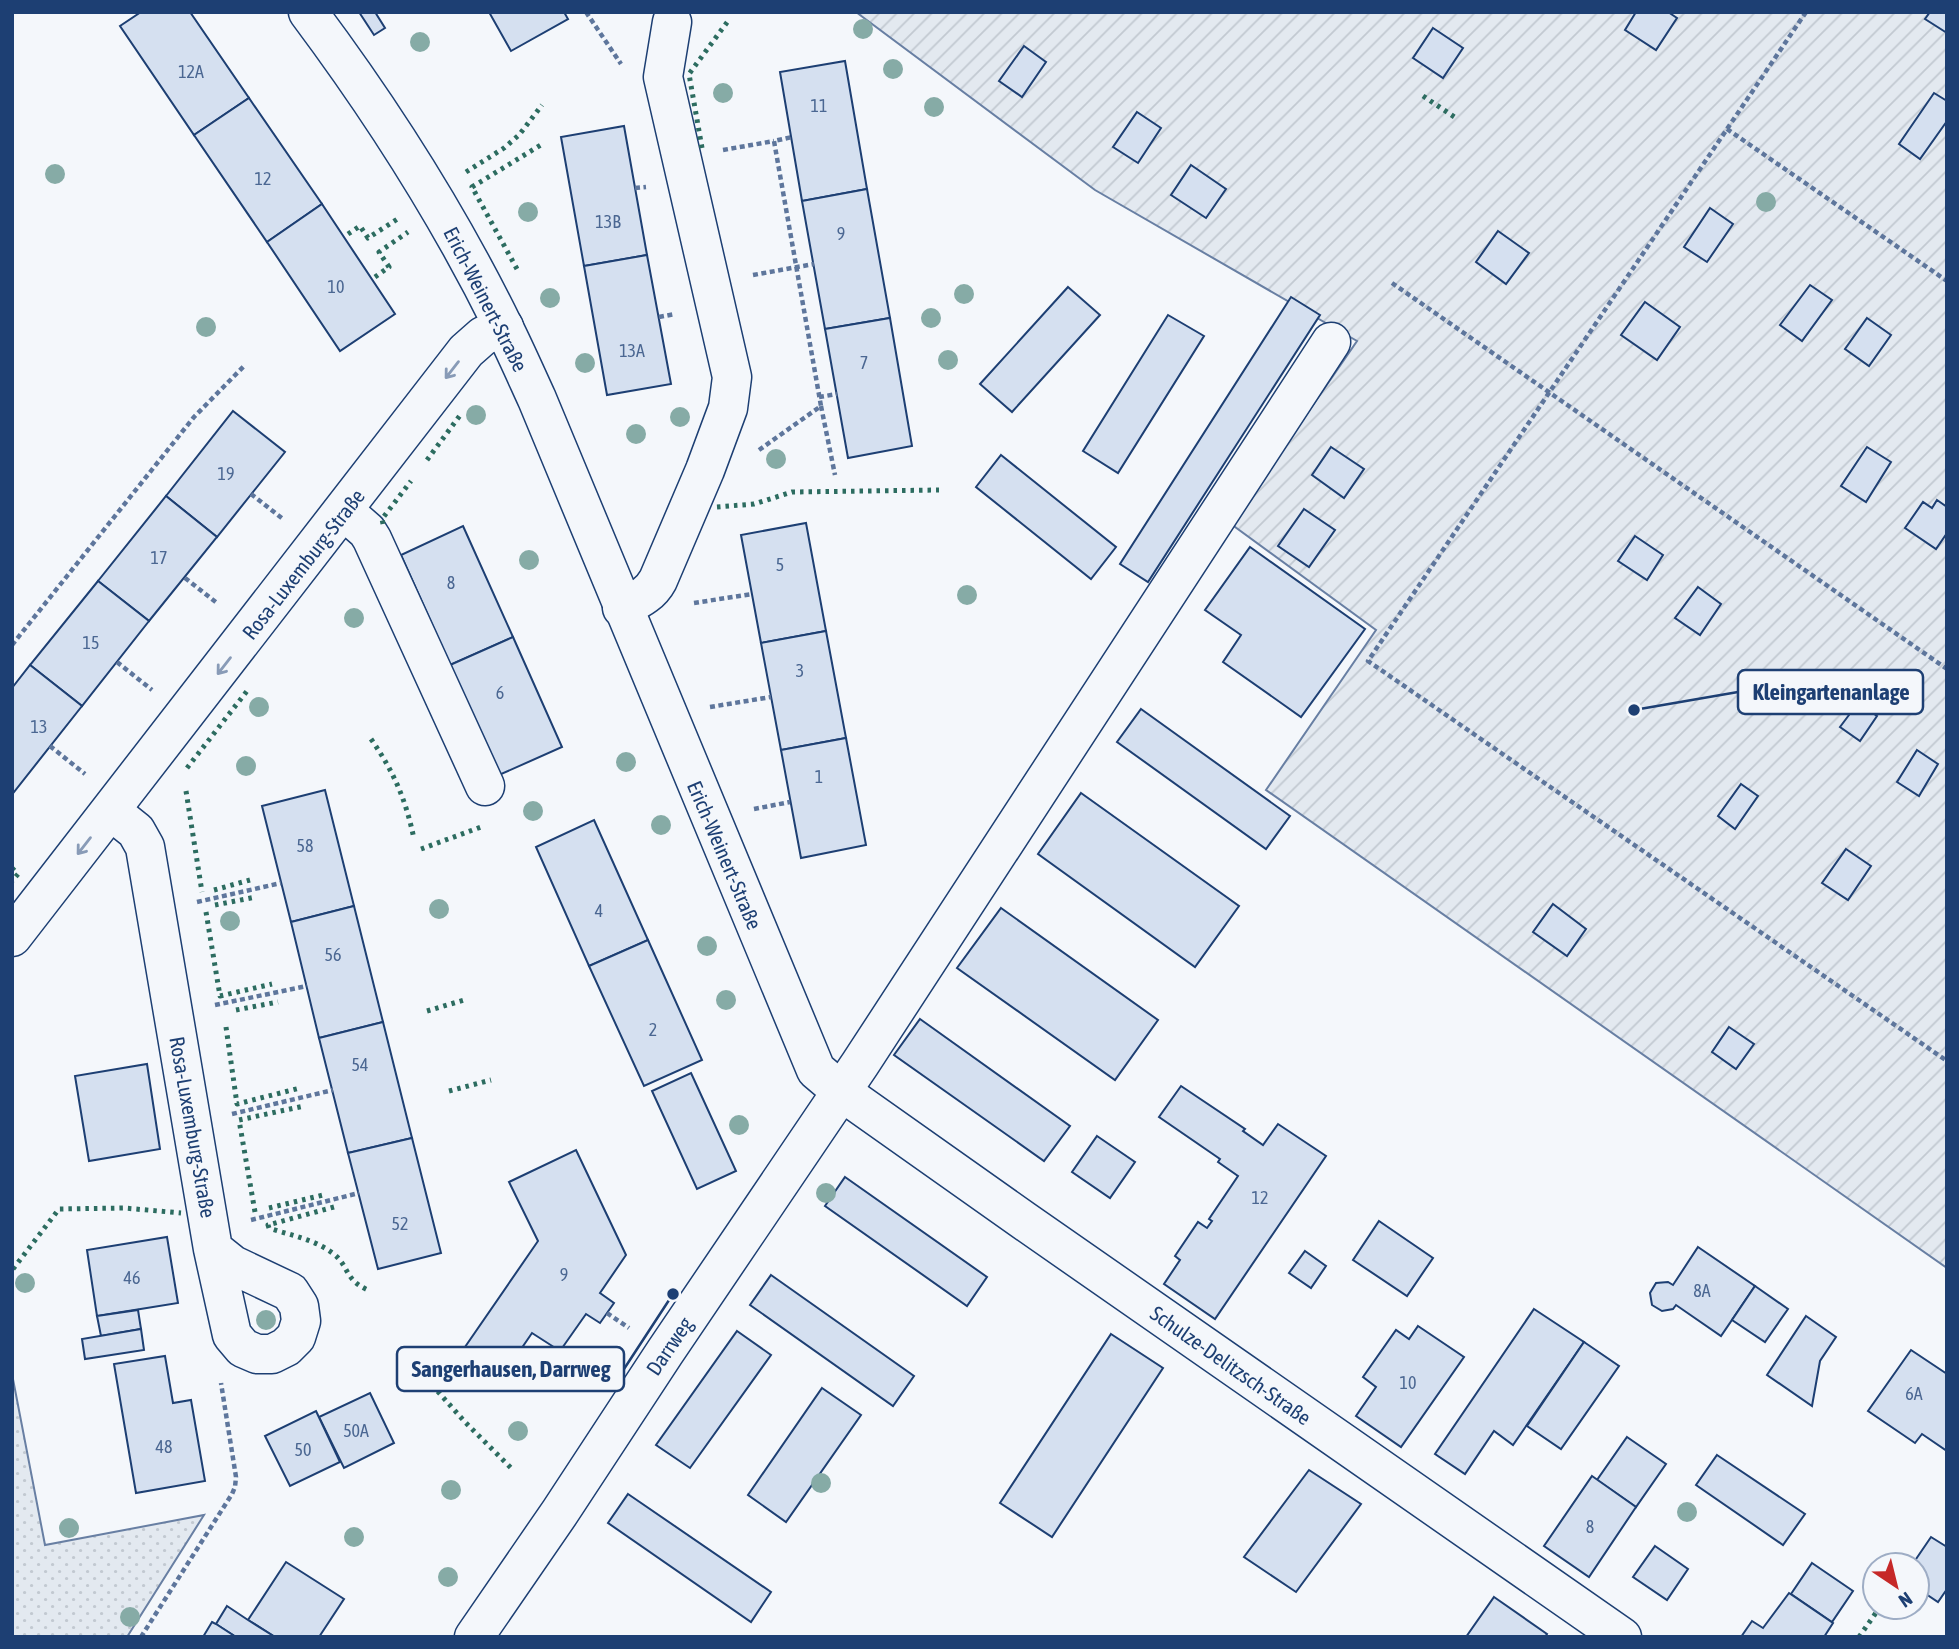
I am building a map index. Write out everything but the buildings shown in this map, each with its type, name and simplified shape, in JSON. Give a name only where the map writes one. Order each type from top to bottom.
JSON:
[{"type":"street","name":"Erich-Weinert-Straße","points":[[308,12],[413,166],[451,229],[503,327],[537,399],[816,1070],[842,1092]]},
{"type":"street","points":[[622,608],[642,598],[655,586],[705,470],[728,408],[732,377],[663,77],[672,22]]},
{"type":"street","name":"Rosa-Luxemburg-Straße","points":[[12,937],[466,351],[483,336],[503,327]]},
{"type":"street","name":"Darrweg","points":[[474,1637],[842,1092],[1331,342]]},
{"type":"street","points":[[344,511],[361,525],[372,539],[485,786]]},
{"type":"street","name":"Rosa-Luxemburg-Straße","points":[[111,811],[136,831],[145,847],[212,1240],[232,1335],[243,1348],[257,1354],[272,1353],[286,1347],[296,1337],[301,1321],[299,1306],[290,1292],[233,1265],[212,1240]]},
{"type":"street","name":"Schulze-Delitzsch-Straße","points":[[842,1092],[1610,1633]]},
{"type":"path","points":[[586,12],[625,69]]},
{"type":"path","points":[[1806,12],[1368,661],[1947,1061]]},
{"type":"path","points":[[1727,130],[1947,281]]},
{"type":"path","points":[[681,158],[792,137]]},
{"type":"path","points":[[774,141],[795,268],[835,475]]},
{"type":"path","points":[[710,284],[814,264]]},
{"type":"path","points":[[1392,283],[1947,669]]},
{"type":"path","points":[[12,645],[194,417],[245,366]]},
{"type":"path","points":[[819,397],[837,394]]},
{"type":"path","points":[[750,457],[821,406]]},
{"type":"path","points":[[251,494],[287,523]]},
{"type":"path","points":[[185,578],[221,607]]},
{"type":"path","points":[[689,604],[752,593]]},
{"type":"path","points":[[117,662],[154,692]]},
{"type":"path","points":[[706,708],[771,697]]},
{"type":"path","points":[[50,747],[87,776]]},
{"type":"path","points":[[745,811],[790,802]]},
{"type":"path","points":[[158,925],[198,901],[281,883]]},
{"type":"path","points":[[176,1028],[214,1005],[307,986]]},
{"type":"path","points":[[194,1135],[234,1113],[333,1090]]},
{"type":"path","points":[[212,1240],[359,1194]]},
{"type":"path","points":[[141,1637],[235,1487],[236,1477],[220,1380],[232,1335]]},
{"type":"shaded area","points":[[856,12],[1947,12],[1947,1268],[1266,790],[1376,630],[1231,524],[1357,341],[1095,190]]},
{"type":"shaded area","points":[[12,1374],[45,1545],[204,1515],[127,1637],[12,1637]]},
{"type":"hedge","points":[[702,148],[689,74],[728,21]]},
{"type":"hedge","points":[[1423,96],[1456,118]]},
{"type":"hedge","points":[[466,172],[519,135],[542,105]]},
{"type":"hedge","points":[[517,269],[472,187],[544,143]]},
{"type":"hedge","points":[[348,234],[360,226],[368,238],[399,218]]},
{"type":"hedge","points":[[375,277],[389,267],[379,252],[408,232]]},
{"type":"hedge","points":[[427,460],[461,414]]},
{"type":"hedge","points":[[383,524],[382,519],[411,481]]},
{"type":"hedge","points":[[717,507],[754,504],[792,492],[939,490]]},
{"type":"hedge","points":[[187,768],[247,691]]},
{"type":"hedge","points":[[371,739],[398,787],[414,839]]},
{"type":"hedge","points":[[186,791],[202,892]]},
{"type":"hedge","points":[[421,849],[481,827]]},
{"type":"hedge","points":[[12,868],[18,874],[12,881]]},
{"type":"hedge","points":[[214,890],[250,880]]},
{"type":"hedge","points":[[215,905],[256,897]]},
{"type":"hedge","points":[[206,912],[220,996],[272,984]]},
{"type":"hedge","points":[[427,1011],[464,1000]]},
{"type":"hedge","points":[[236,1010],[278,1002]]},
{"type":"hedge","points":[[226,1027],[237,1104],[300,1088]]},
{"type":"hedge","points":[[449,1091],[491,1080]]},
{"type":"hedge","points":[[255,1212],[239,1120],[304,1106]]},
{"type":"hedge","points":[[269,1208],[323,1195]]},
{"type":"hedge","points":[[334,1207],[268,1225],[269,1228],[311,1242],[335,1255],[351,1278],[368,1290]]},
{"type":"hedge","points":[[13,1269],[59,1209],[124,1208],[181,1213]]},
{"type":"hedge","points":[[432,1385],[511,1468]]},
{"type":"hedge","points":[[1859,1637],[1870,1621]]},
{"type":"place","name":"Kleingartenanlage","points":[[1634,710]]},
{"type":"place","name":"Sangerhausen, Darrweg","points":[[673,1294]]}]
